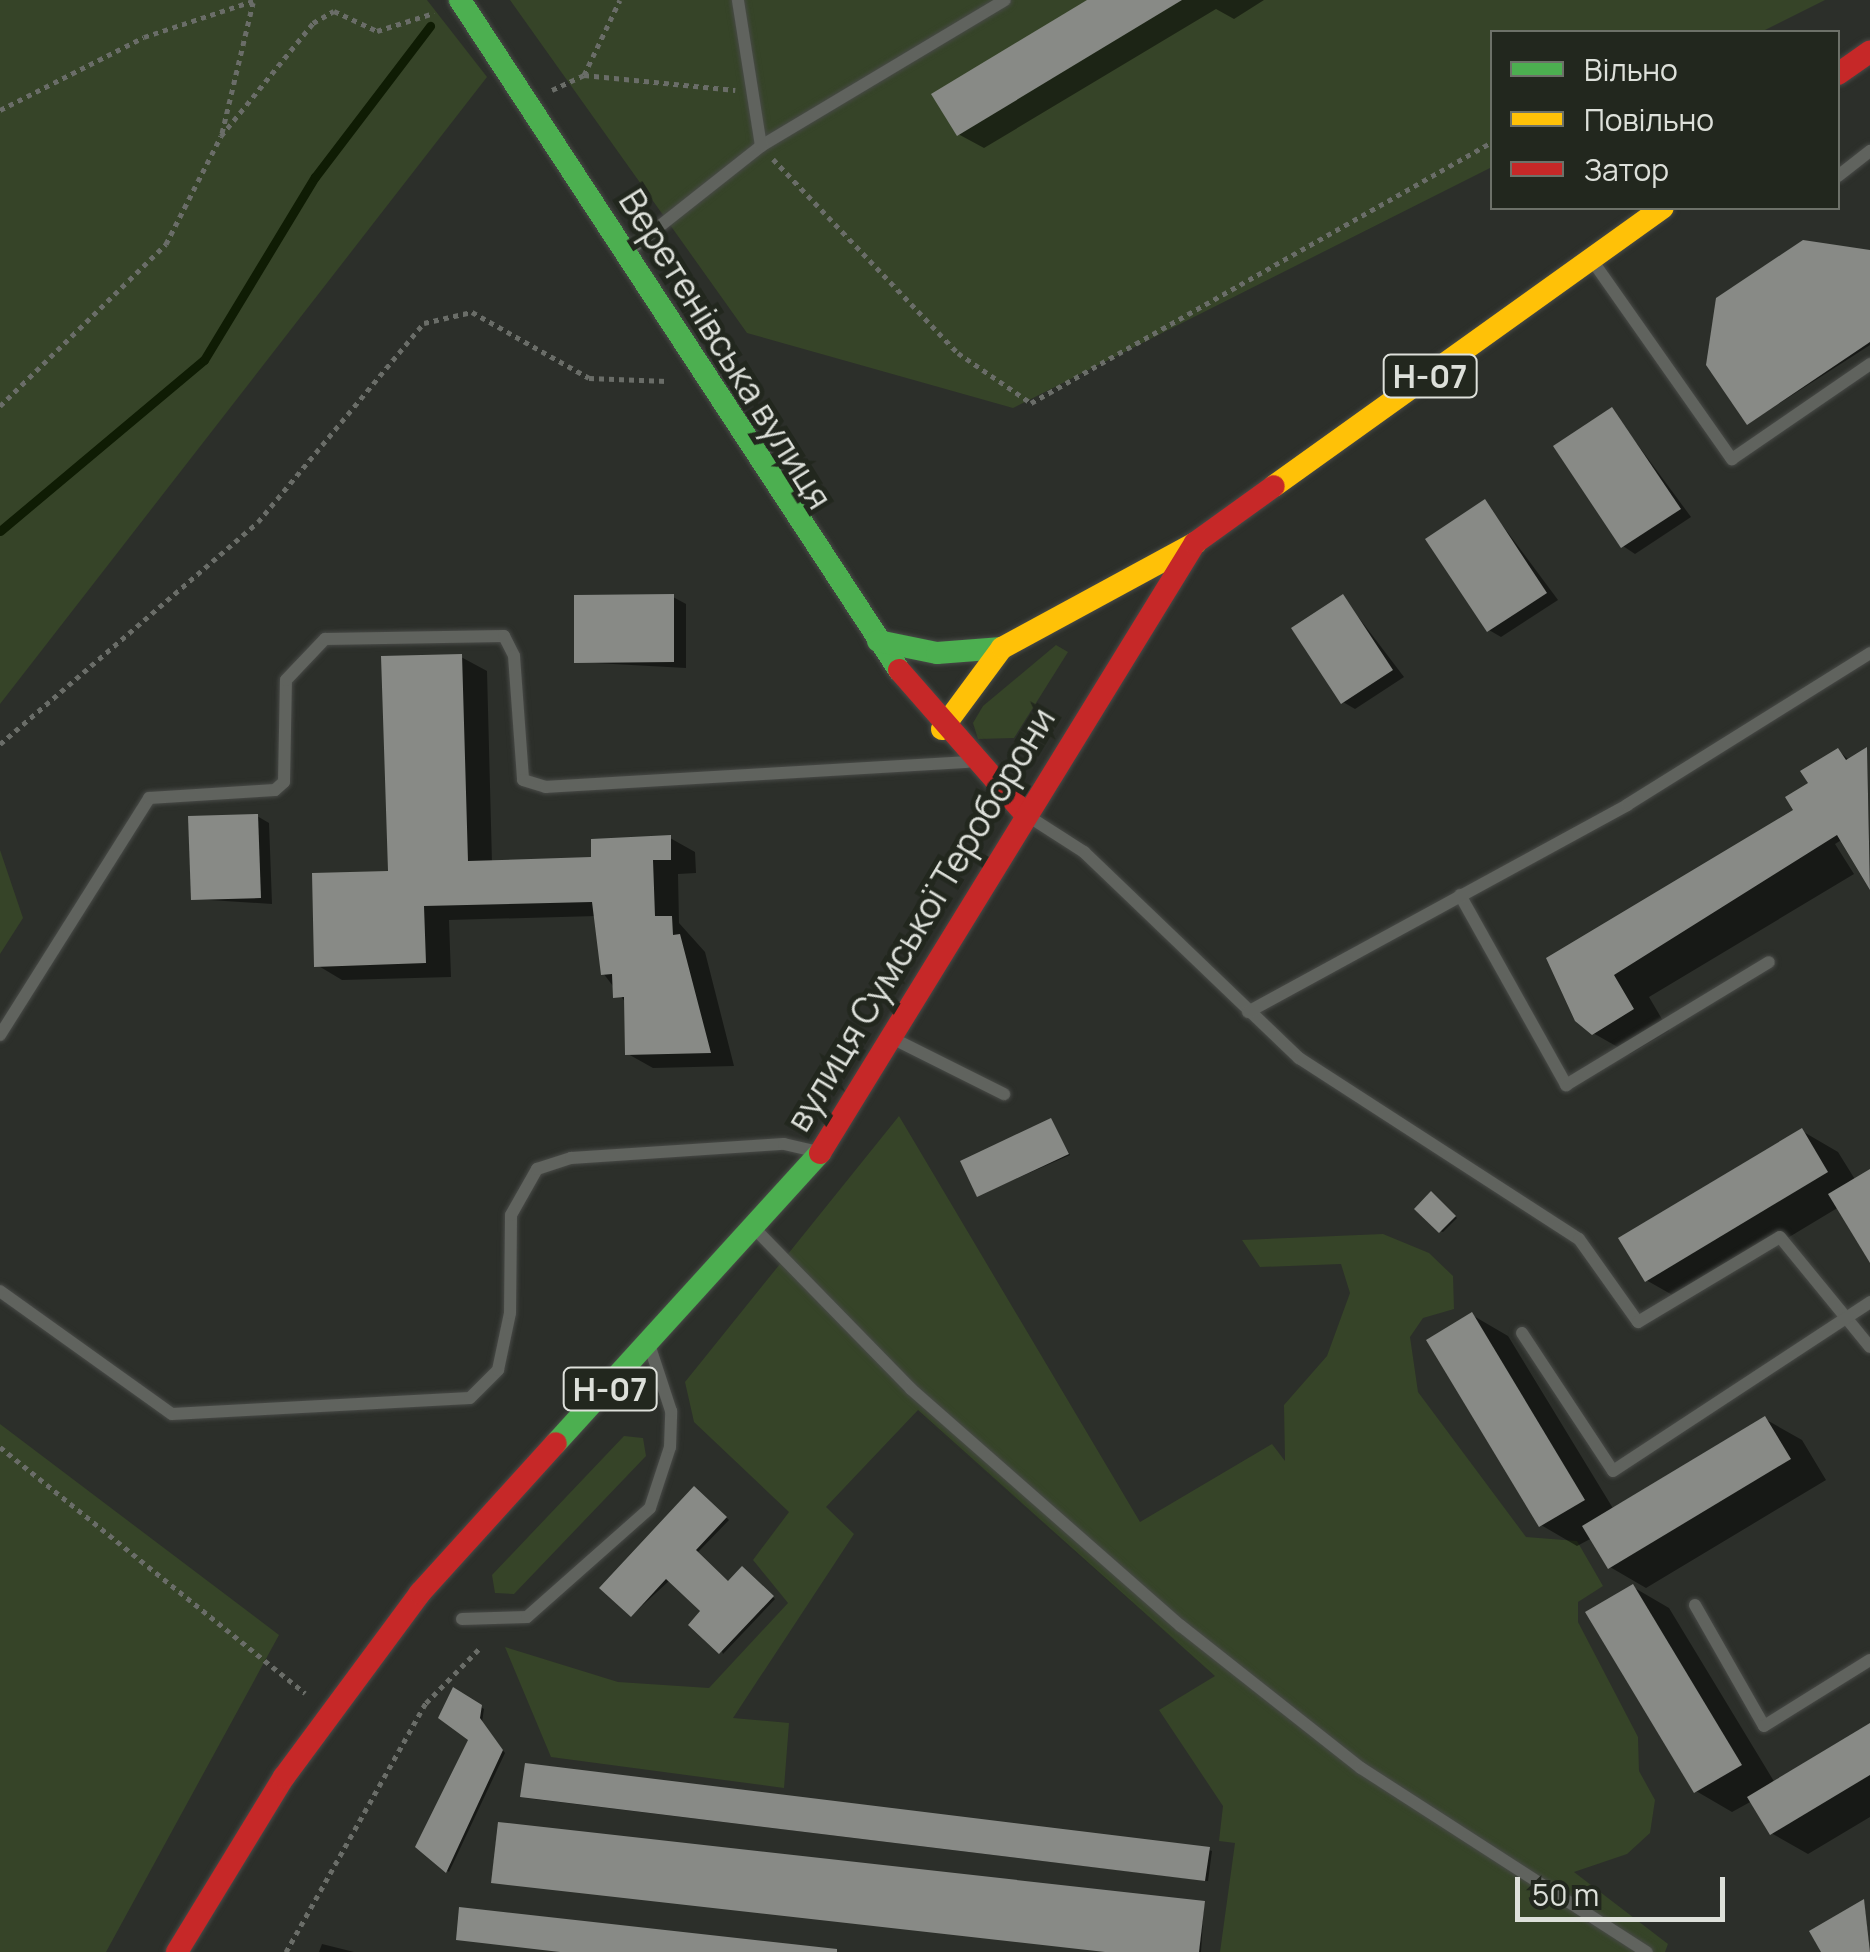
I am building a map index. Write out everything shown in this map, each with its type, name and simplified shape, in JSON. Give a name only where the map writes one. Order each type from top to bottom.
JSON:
[{"type":"main road","name":"Веретенівська вулиця","points":[[452,4],[526,101],[878,641],[969,762],[1025,814]]},
{"type":"main road","points":[[1840,73],[1870,52]]},
{"type":"main road","name":"вулиця Сумської Тероборони","points":[[177,1952],[331,1714],[420,1593],[650,1347],[820,1153],[896,1040],[1025,814],[1195,543],[1661,210]]},
{"type":"main road","points":[[878,641],[937,653],[1002,648],[1195,543]]},
{"type":"main road","points":[[942,729],[1002,648]]},
{"type":"lane","points":[[738,0],[757,91],[760,146]]},
{"type":"lane","points":[[625,254],[760,146],[1005,0]]},
{"type":"lane","points":[[1840,174],[1870,151]]},
{"type":"lane","points":[[1593,262],[1732,459],[1870,364]]},
{"type":"lane","points":[[0,1035],[148,798],[275,790],[284,782],[286,680],[325,639],[504,636],[514,656],[523,780],[546,786],[969,762]]},
{"type":"lane","points":[[1248,1012],[1460,895],[1870,652]]},
{"type":"lane","points":[[1025,814],[1084,852],[1299,1058],[1579,1240],[1638,1322],[1780,1237],[1850,1314],[1870,1347]]},
{"type":"lane","points":[[1460,895],[1566,1085],[1769,962]]},
{"type":"lane","points":[[896,1040],[1004,1094]]},
{"type":"lane","points":[[0,1291],[172,1414],[470,1398],[498,1370],[510,1312],[511,1215],[537,1169],[571,1158],[784,1144],[820,1153]]},
{"type":"lane","points":[[756,1230],[911,1389],[1181,1626],[1361,1768],[1648,1952]]},
{"type":"lane","points":[[1522,1333],[1613,1471],[1870,1302]]},
{"type":"lane","points":[[462,1618],[527,1617],[650,1508],[670,1448],[671,1410],[650,1347]]},
{"type":"lane","points":[[1695,1605],[1764,1726],[1870,1660]]},
{"type":"path","points":[[584,75],[620,0]]},
{"type":"path","points":[[0,110],[144,37],[253,1]]},
{"type":"path","points":[[222,136],[253,1]]},
{"type":"path","points":[[0,406],[166,244],[222,136],[323,16],[334,10],[377,31],[452,4]]},
{"type":"path","points":[[526,101],[584,75],[757,91]]},
{"type":"path","points":[[760,146],[958,353],[1030,403],[1490,143]]},
{"type":"path","points":[[0,744],[258,522],[424,322],[472,312],[590,378],[709,383]]},
{"type":"path","points":[[0,1447],[331,1714]]},
{"type":"path","points":[[286,1952],[426,1703],[481,1647]]},
{"type":"green space","points":[[0,0],[427,0],[487,77],[0,704]]},
{"type":"green space","points":[[510,0],[1825,0],[1765,30],[1490,30],[1490,168],[1013,408],[747,333]]},
{"type":"green space","points":[[1056,645],[1068,652],[1014,738],[978,739],[973,723],[983,706]]},
{"type":"green space","points":[[0,850],[23,918],[0,954]]},
{"type":"green space","points":[[899,1116],[1140,1522],[1272,1444],[1285,1461],[1284,1405],[1327,1356],[1350,1293],[1341,1264],[1260,1267],[1242,1240],[1383,1234],[1429,1253],[1453,1276],[1454,1309],[1423,1318],[1410,1337],[1418,1392],[1526,1537],[1577,1541],[1603,1586],[1578,1602],[1578,1622],[1638,1737],[1639,1771],[1655,1800],[1650,1833],[1627,1854],[1574,1872],[1668,1944],[1665,1952],[1220,1952],[1235,1843],[1219,1841],[1223,1806],[1159,1710],[1215,1676],[918,1410],[826,1507],[854,1534],[733,1718],[789,1723],[784,1788],[551,1757],[505,1647],[618,1682],[709,1688],[788,1603],[753,1560],[789,1512],[694,1422],[685,1382]]},
{"type":"green space","points":[[0,1424],[279,1635],[106,1952],[0,1952]]},
{"type":"green space","points":[[624,1436],[643,1438],[646,1456],[514,1594],[495,1593],[492,1575]]},
{"type":"building","points":[[1087,0],[1182,0],[957,136],[931,94]]},
{"type":"building","points":[[1803,240],[1870,250],[1870,342],[1747,425],[1706,365],[1716,298]]},
{"type":"building","points":[[1612,407],[1681,509],[1621,548],[1553,446]]},
{"type":"building","points":[[1485,499],[1547,593],[1487,632],[1425,539]]},
{"type":"building","points":[[674,594],[674,662],[574,663],[574,595]]},
{"type":"building","points":[[1343,594],[1393,670],[1341,704],[1291,628]]},
{"type":"building","points":[[462,654],[468,861],[591,857],[591,839],[671,835],[671,860],[653,860],[655,916],[672,916],[673,935],[680,934],[711,1053],[625,1055],[624,997],[613,998],[612,974],[601,975],[592,902],[424,906],[426,963],[314,967],[312,873],[388,871],[381,656]]},
{"type":"building","points":[[1867,747],[1870,890],[1837,835],[1614,975],[1634,1009],[1592,1035],[1575,1021],[1546,958],[1793,810],[1785,797],[1808,783],[1800,771],[1838,748],[1846,760]]},
{"type":"building","points":[[258,814],[261,898],[191,900],[188,816]]},
{"type":"building","points":[[1051,1118],[1069,1154],[977,1197],[960,1161]]},
{"type":"building","points":[[1802,1128],[1828,1172],[1645,1282],[1618,1238]]},
{"type":"building","points":[[1870,1169],[1870,1263],[1828,1194]]},
{"type":"building","points":[[1431,1191],[1456,1216],[1439,1233],[1414,1209]]},
{"type":"building","points":[[1472,1312],[1585,1500],[1539,1527],[1426,1340]]},
{"type":"building","points":[[1765,1416],[1791,1459],[1608,1569],[1582,1526]]},
{"type":"building","points":[[694,1486],[727,1517],[696,1550],[728,1581],[742,1566],[774,1596],[719,1654],[688,1625],[700,1611],[666,1579],[631,1617],[599,1588]]},
{"type":"building","points":[[1633,1584],[1742,1765],[1694,1793],[1585,1612]]},
{"type":"building","points":[[453,1687],[482,1705],[480,1718],[503,1750],[446,1873],[415,1847],[468,1740],[438,1718]]},
{"type":"building","points":[[1870,1723],[1870,1775],[1770,1835],[1747,1797]]},
{"type":"building","points":[[525,1763],[1210,1847],[1205,1881],[520,1797]]},
{"type":"building","points":[[498,1822],[1205,1901],[1199,1952],[1105,1952],[491,1883]]},
{"type":"building","points":[[1864,1899],[1870,1952],[1821,1952],[1809,1931]]},
{"type":"building","points":[[459,1907],[837,1952],[560,1952],[456,1940]]},
{"type":"waterway","points":[[0,531],[204,360],[315,177],[430,26]]},
{"type":"traffic: fast","points":[[460,0],[899,670]]},
{"type":"traffic: fast","points":[[878,641],[937,653],[1002,648]]},
{"type":"traffic: fast","points":[[556,1443],[820,1153]]},
{"type":"traffic: slow","points":[[1274,486],[1660,210]]},
{"type":"traffic: slow","points":[[942,729],[1002,648],[1195,543]]},
{"type":"traffic: jam","points":[[1840,73],[1870,52]]},
{"type":"traffic: jam","points":[[820,1153],[1195,543],[1274,486]]},
{"type":"traffic: jam","points":[[899,670],[1025,814]]},
{"type":"traffic: jam","points":[[177,1952],[284,1777],[420,1593],[556,1443]]}]
